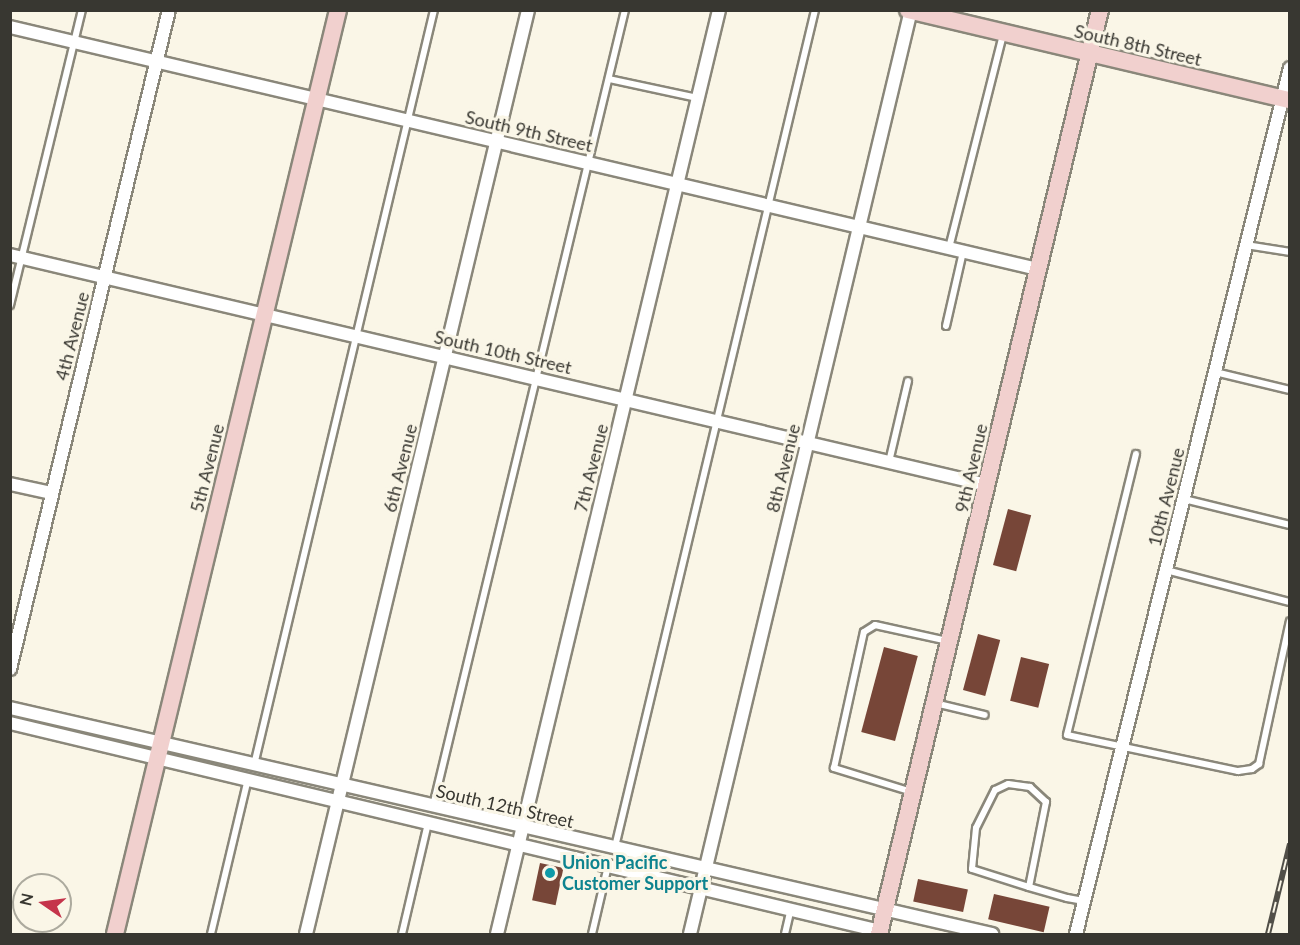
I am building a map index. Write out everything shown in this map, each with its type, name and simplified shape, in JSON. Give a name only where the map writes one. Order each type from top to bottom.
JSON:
[{"type":"street","name":"4th Avenue","points":[[10,669],[169,10]]},
{"type":"street","name":"5th Avenue","points":[[115,934],[338,10]]},
{"type":"street","name":"6th Avenue","points":[[306,934],[528,10]]},
{"type":"street","name":"7th Avenue","points":[[497,934],[719,10]]},
{"type":"street","name":"9th Avenue","points":[[880,933],[1100,10]]},
{"type":"street","name":"South 8th Street","points":[[910,11],[1286,99]]},
{"type":"street","name":"8th Avenue","points":[[690,934],[910,11]]},
{"type":"street","name":"South 9th Street","points":[[10,27],[1038,269]]},
{"type":"street","name":"10th Avenue","points":[[1076,934],[1246,245],[1286,99],[1290,68]]},
{"type":"street","name":"South 10th Street","points":[[16,257],[987,485]]},
{"type":"street","points":[[10,484],[52,493]]},
{"type":"street","name":"South 12th Street","points":[[10,708],[158,750]]},
{"type":"street","name":"South 12th Street","points":[[10,723],[254,765],[704,872],[885,908],[992,934]]},
{"type":"street","points":[[158,750],[248,778],[338,801],[792,908],[880,933]]},
{"type":"lane","points":[[10,305],[16,257],[82,10]]},
{"type":"lane","points":[[254,765],[434,10]]},
{"type":"lane","points":[[433,807],[538,379],[625,10]]},
{"type":"lane","points":[[614,850],[770,206],[815,10]]},
{"type":"lane","points":[[949,249],[1003,33]]},
{"type":"lane","points":[[609,79],[698,98]]},
{"type":"lane","points":[[1246,245],[1290,252]]},
{"type":"lane","points":[[946,326],[963,252]]},
{"type":"lane","points":[[1215,372],[1290,390]]},
{"type":"lane","points":[[890,462],[908,381]]},
{"type":"lane","points":[[1136,454],[1067,735],[1122,748],[1252,770],[1259,764],[1290,621]]},
{"type":"lane","points":[[1184,499],[1290,525]]},
{"type":"lane","points":[[1166,570],[1290,602]]},
{"type":"lane","points":[[913,792],[834,768],[864,632],[875,625],[949,641]]},
{"type":"lane","points":[[934,703],[986,715]]},
{"type":"lane","points":[[211,934],[248,778]]},
{"type":"lane","points":[[1029,886],[1046,802],[1030,787],[1008,784],[995,790],[976,828],[972,869],[1029,886],[1084,902]]},
{"type":"lane","points":[[402,934],[428,823]]},
{"type":"lane","points":[[592,934],[608,865]]},
{"type":"lane","points":[[785,934],[792,908]]},
{"type":"building","points":[[1008,509],[1031,515],[1016,571],[993,565]]},
{"type":"building","points":[[978,634],[1000,640],[985,696],[963,690]]},
{"type":"building","points":[[884,647],[918,656],[895,741],[861,732]]},
{"type":"building","points":[[1021,657],[1049,664],[1038,708],[1010,701]]},
{"type":"building","points":[[540,863],[563,868],[556,905],[532,900]]},
{"type":"building","points":[[918,879],[968,890],[963,912],[913,901]]},
{"type":"building","points":[[994,894],[1050,907],[1044,932],[988,919]]},
{"type":"railway","points":[[1268,934],[1290,844]]},
{"type":"place","name":"Union Pacific Customer Support","points":[[550,873]]}]
